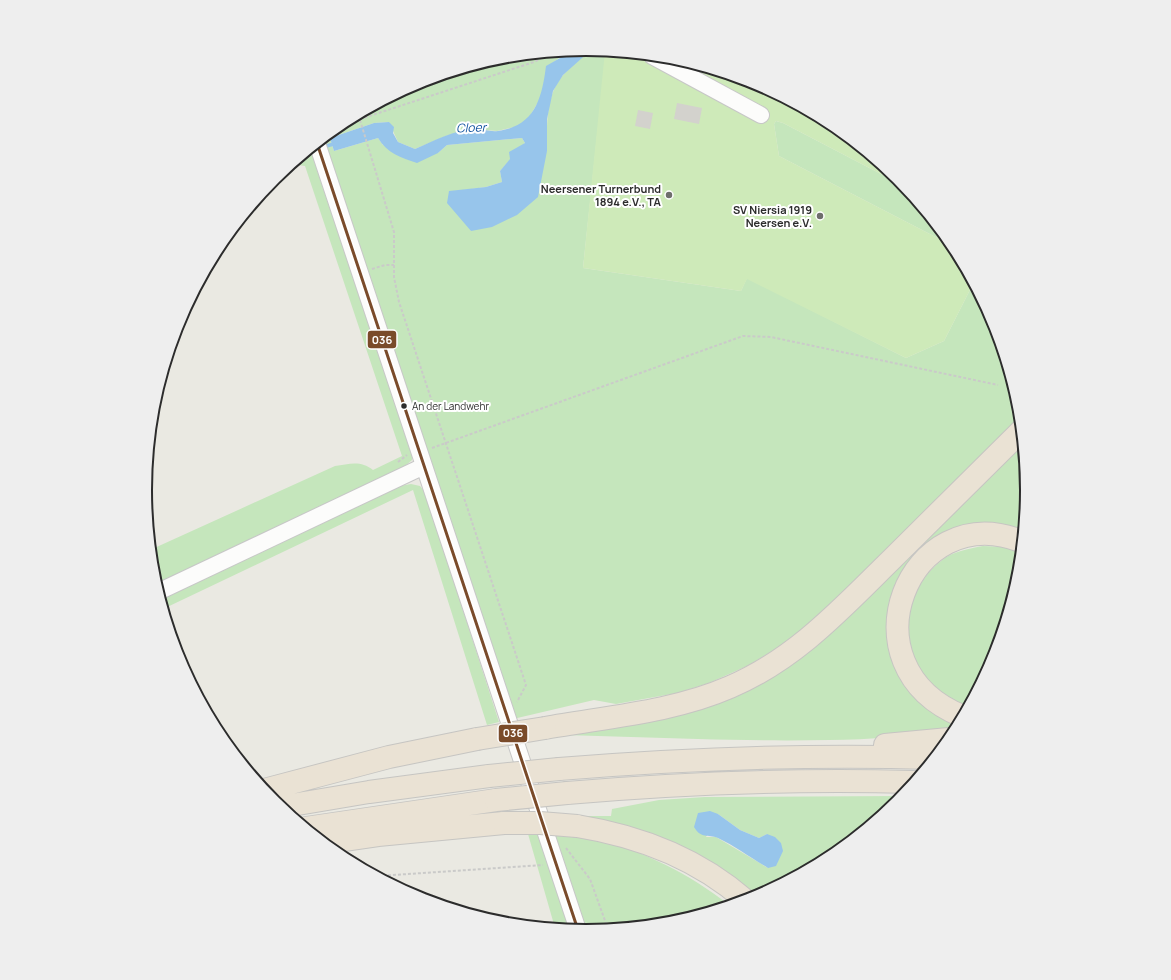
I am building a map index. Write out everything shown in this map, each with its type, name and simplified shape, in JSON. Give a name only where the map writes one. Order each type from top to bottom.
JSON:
[{"type":"highway","points":[[271,788],[389,757],[477,739],[678,704],[729,688],[772,666],[794,651],[832,618],[1016,436]]},
{"type":"highway","points":[[957,713],[942,706],[929,695],[909,671],[903,658],[897,628],[902,598],[907,583],[925,560],[943,546],[980,535],[994,535],[1017,540]]},
{"type":"highway","points":[[793,757],[827,747],[859,747],[940,740]]},
{"type":"highway","points":[[288,806],[368,792],[489,776],[559,769],[685,760],[793,757],[927,758]]},
{"type":"highway","points":[[312,827],[496,800],[567,793],[729,783],[815,781],[906,782]]},
{"type":"highway","points":[[332,842],[504,823],[540,823],[577,826],[618,834],[658,847],[701,868],[739,896]]},
{"type":"street","points":[[666,63],[761,115]]},
{"type":"street","points":[[318,149],[576,924]]},
{"type":"street","points":[[163,590],[424,466]]},
{"type":"path","points":[[518,709],[517,702],[526,685],[399,302],[394,277],[394,232],[360,120],[540,59]]},
{"type":"path","points":[[359,271],[385,265],[394,265]]},
{"type":"path","points":[[446,444],[743,336],[771,337],[998,385]]},
{"type":"path","points":[[563,845],[585,870],[590,879],[606,923]]},
{"type":"path","points":[[387,875],[556,865]]},
{"type":"green space","points":[[584,56],[605,57],[583,268],[741,291],[747,278],[906,358],[944,341],[970,289],[996,350],[1005,378],[1015,427],[872,568],[809,624],[779,647],[747,666],[709,683],[677,693],[616,704],[594,700],[513,719],[323,145],[330,139],[334,151],[378,138],[383,145],[438,153],[447,145],[522,138],[525,143],[500,171],[502,182],[486,187],[449,192],[471,231],[547,151],[548,111],[553,91],[564,74]]},
{"type":"green space","points":[[561,57],[551,64],[540,99],[528,119],[519,126],[497,131],[473,129],[446,136],[415,149],[398,142],[389,122],[374,123],[333,137],[369,114],[394,101],[419,89],[446,79],[501,64]]},
{"type":"green space","points":[[604,57],[614,57],[648,61],[763,123],[765,112],[680,66],[725,79],[752,89],[802,114],[827,129],[850,146],[884,176],[783,123],[776,121],[774,124],[779,156],[939,239],[970,289],[944,341],[906,358],[747,279],[741,291],[583,268]]},
{"type":"green space","points":[[776,121],[783,123],[884,176],[912,204],[939,239],[779,156],[774,124]]},
{"type":"green space","points":[[312,154],[412,453],[412,460],[405,466],[162,584],[155,548],[335,466],[359,464],[373,470],[402,456],[305,166],[298,165]]},
{"type":"green space","points":[[1017,444],[1020,490],[1017,537],[931,548],[891,638],[956,716],[944,734],[860,739],[796,740],[730,740],[565,735],[755,685]]},
{"type":"green space","points":[[411,484],[420,486],[425,492],[499,722],[487,725],[413,490],[168,607],[165,596],[400,486]]},
{"type":"green space","points":[[983,546],[1006,547],[1015,550],[1005,602],[996,630],[975,682],[962,705],[939,691],[929,682],[913,657],[907,641],[909,615],[915,594],[920,585],[933,568],[941,561],[961,551]]},
{"type":"green space","points":[[893,796],[872,816],[827,851],[777,879],[745,894],[576,816],[611,816],[612,809],[659,800],[705,797]],"holes":[[[718,814],[740,830],[759,838],[767,834],[768,868],[716,837],[706,837]]]},
{"type":"green space","points":[[528,834],[587,836],[613,843],[665,865],[698,883],[724,901],[670,916],[642,920],[586,924],[553,923]]},
{"type":"water","points":[[584,56],[563,75],[553,91],[547,119],[547,151],[538,197],[517,215],[492,227],[471,231],[447,203],[449,191],[486,187],[502,182],[500,171],[510,159],[509,152],[525,143],[522,138],[447,145],[438,153],[417,163],[400,157],[390,151],[378,138],[334,151],[330,139],[333,137],[374,123],[389,122],[394,127],[393,133],[398,142],[415,149],[459,131],[474,129],[498,131],[511,128],[521,123],[534,109],[542,89],[546,66],[560,58]]},
{"type":"water","points":[[710,811],[718,814],[740,830],[759,838],[767,834],[775,837],[781,843],[783,851],[776,866],[768,868],[724,841],[699,833],[694,827],[698,813]]},
{"type":"building","points":[[677,103],[702,108],[699,124],[674,119]]},
{"type":"building","points":[[638,110],[653,113],[650,129],[635,126]]},
{"type":"waterway","name":"Cloer","points":[[323,147],[337,143]]},
{"type":"transit line","name":"036","points":[[319,148],[576,924]]},
{"type":"place","name":"Neersener Turnerbund 1894 e.V., TA","points":[[669,195]]},
{"type":"place","name":"SV Niersia 1919 Neersen e.V.","points":[[820,216]]},
{"type":"place","name":"An der Landwehr","points":[[404,406]]}]
